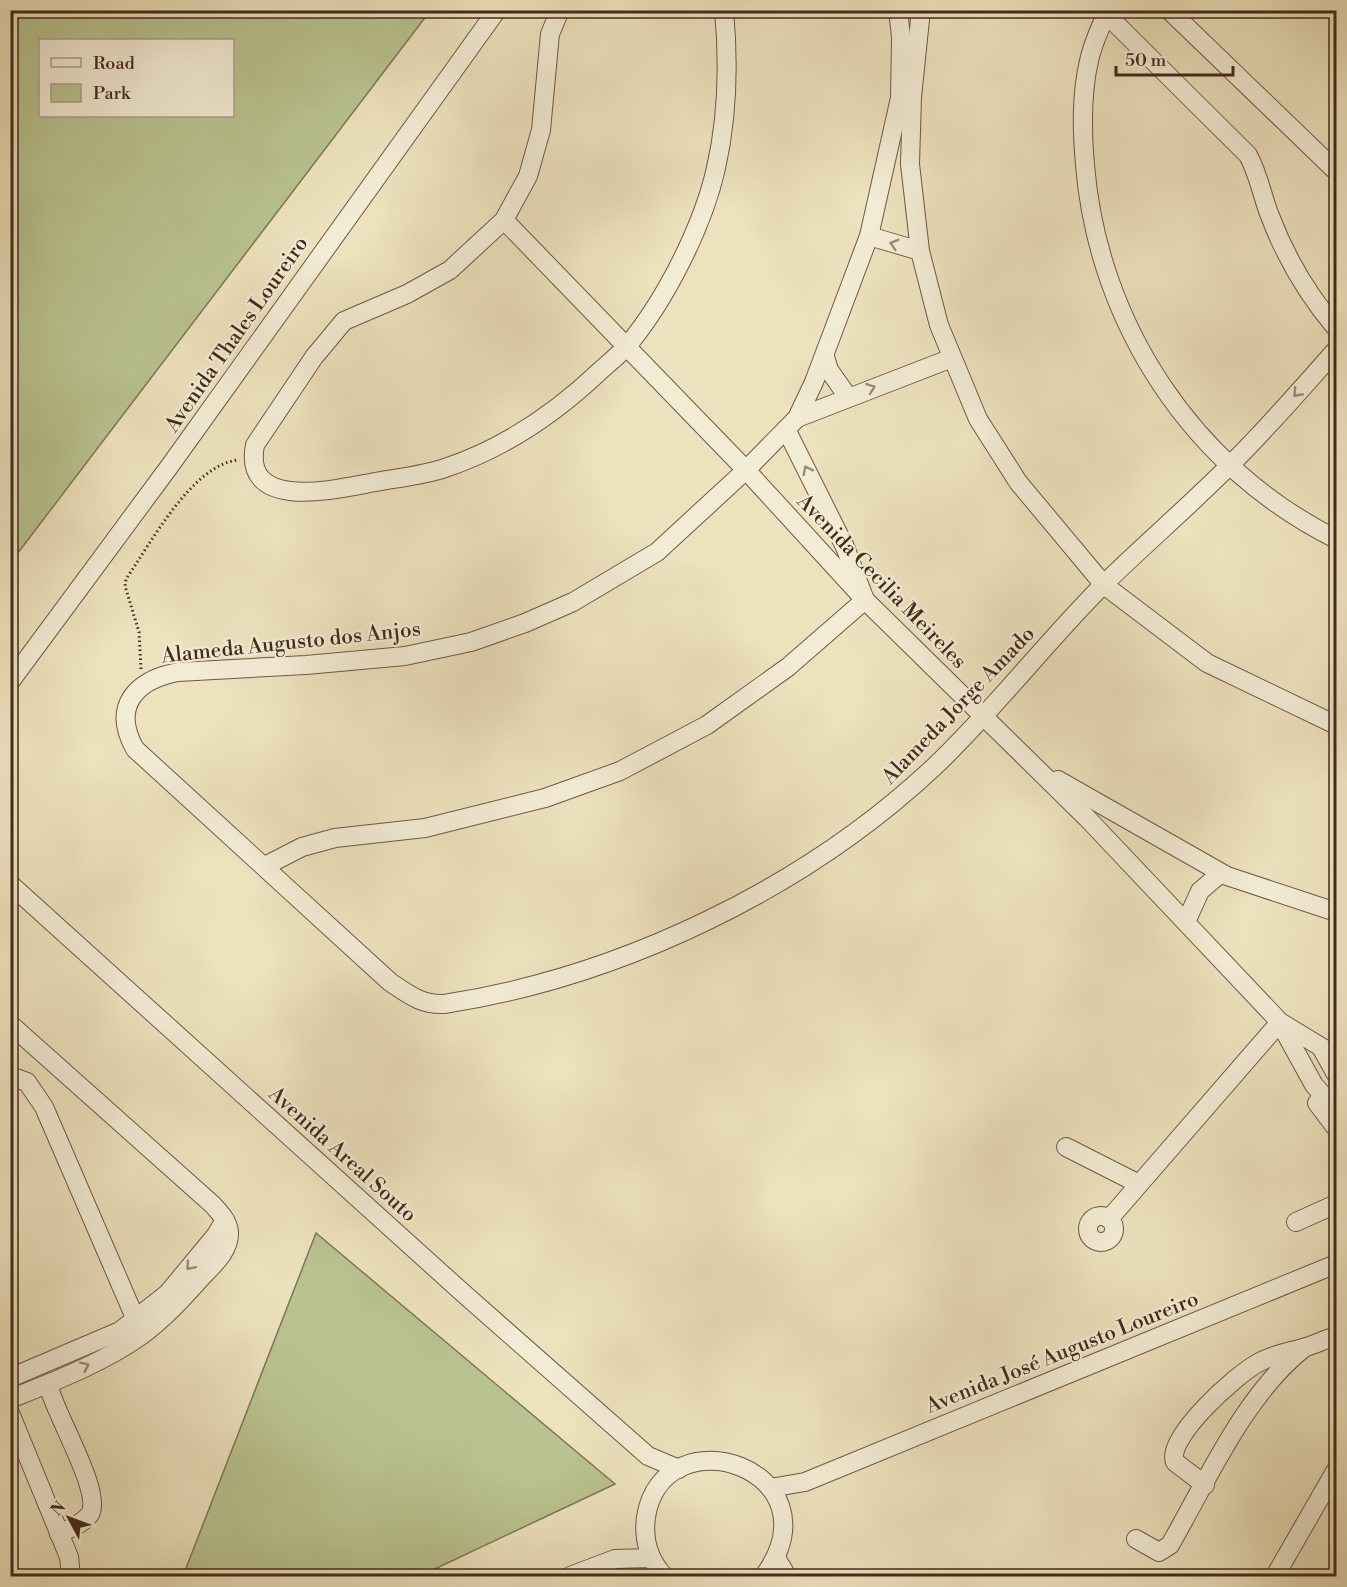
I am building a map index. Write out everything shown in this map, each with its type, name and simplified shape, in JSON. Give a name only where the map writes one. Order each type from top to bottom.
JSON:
[{"type":"street","name":"Avenida Thales Loureiro","points":[[10,682],[497,10]]},
{"type":"street","points":[[560,10],[550,34],[541,130],[528,176],[504,220],[478,248],[450,270],[407,294],[344,321],[314,357],[262,430],[252,458],[257,473],[267,484],[278,489],[300,492],[342,488],[444,468],[494,448],[539,422],[581,389],[627,346],[658,300],[694,233],[716,170],[728,93],[724,10]]},
{"type":"street","points":[[1169,10],[1336,171]]},
{"type":"street","points":[[898,12],[920,12],[912,97],[910,164],[920,251],[928,289],[952,358],[978,419],[1018,482],[1104,585],[1207,663],[1336,725]]},
{"type":"street","name":"Alameda Augusto dos Anjos","points":[[430,1004],[416,1000],[390,982],[135,749],[125,723],[127,708],[141,686],[158,676],[178,672],[306,665],[405,656],[471,642],[525,623],[573,602],[657,552],[792,424],[825,357],[869,236],[900,98],[898,12]]},
{"type":"street","points":[[1336,328],[1299,279],[1269,213],[1257,170],[1248,155],[1104,12],[1089,59],[1082,132],[1087,197],[1097,239],[1125,325],[1152,371],[1193,427],[1231,465],[1284,511],[1336,539]]},
{"type":"street","name":"Avenida Cecilia Meireles","points":[[504,220],[746,470],[865,600],[981,717],[1087,818],[1280,1023],[1336,1121]]},
{"type":"street","points":[[869,236],[920,251]]},
{"type":"street","name":"Alameda Jorge Amado","points":[[430,1004],[458,1002],[572,975],[667,939],[719,914],[802,868],[889,807],[936,765],[1104,585],[1231,465],[1336,350]]},
{"type":"street","points":[[825,357],[829,370],[848,397]]},
{"type":"street","name":"Alameda Augusto dos Anjos","points":[[792,424],[848,397],[952,358]]},
{"type":"street","points":[[265,866],[302,847],[335,838],[425,828],[545,798],[620,771],[707,725],[788,667],[865,600],[792,424]]},
{"type":"street","points":[[1033,766],[1221,873],[1336,912]]},
{"type":"street","points":[[1186,922],[1200,891],[1221,873]]},
{"type":"street","name":"Avenida Areal Souto","points":[[10,884],[648,1456],[679,1469]]},
{"type":"street","points":[[1110,1219],[1280,1023]]},
{"type":"street","name":"Avenida Cecilia Meireles","points":[[1280,1023],[1332,1052],[1336,1074]]},
{"type":"street","points":[[10,1024],[213,1205],[225,1220],[168,1293],[139,1327],[112,1353],[48,1384],[10,1399]]},
{"type":"street","name":"Avenida Cecilia Meireles","points":[[1309,1072],[1322,1077],[1336,1092]]},
{"type":"street","points":[[10,1076],[27,1082],[44,1107],[139,1327]]},
{"type":"street","points":[[1066,1147],[1139,1184]]},
{"type":"street","points":[[1296,1222],[1336,1204]]},
{"type":"street","name":"Avenida José Augusto Loureiro","points":[[770,1488],[806,1482],[1336,1264]]},
{"type":"street","points":[[10,1378],[139,1327]]},
{"type":"street","points":[[1205,1485],[1175,1462],[1174,1447],[1182,1433],[1247,1369],[1286,1351],[1304,1348],[1336,1336]]},
{"type":"street","points":[[1136,1539],[1152,1550],[1165,1551],[1269,1381],[1285,1363],[1304,1348]]},
{"type":"street","points":[[48,1384],[53,1402],[93,1497],[89,1515],[59,1534]]},
{"type":"street","points":[[10,1413],[69,1557],[71,1576]]},
{"type":"street","name":"Avenida Areal Souto","points":[[648,1456],[660,1485]]},
{"type":"street","points":[[664,1576],[651,1558],[645,1532],[650,1503],[660,1485],[679,1469],[698,1462],[729,1462],[756,1474],[770,1488],[782,1514],[783,1536],[776,1558],[764,1576]]},
{"type":"street","points":[[1275,1576],[1336,1470]]},
{"type":"street","points":[[782,1514],[806,1482]]},
{"type":"street","points":[[615,1559],[645,1532]]},
{"type":"street","points":[[570,1576],[615,1559],[651,1558]]},
{"type":"street","points":[[776,1558],[787,1576]]},
{"type":"path","points":[[141,686],[139,632],[125,586],[126,579],[176,507],[197,482],[225,461],[252,458]]},
{"type":"green space","points":[[10,11],[430,11],[11,562]]},
{"type":"green space","points":[[316,1233],[615,1484],[420,1576],[183,1576]]}]
